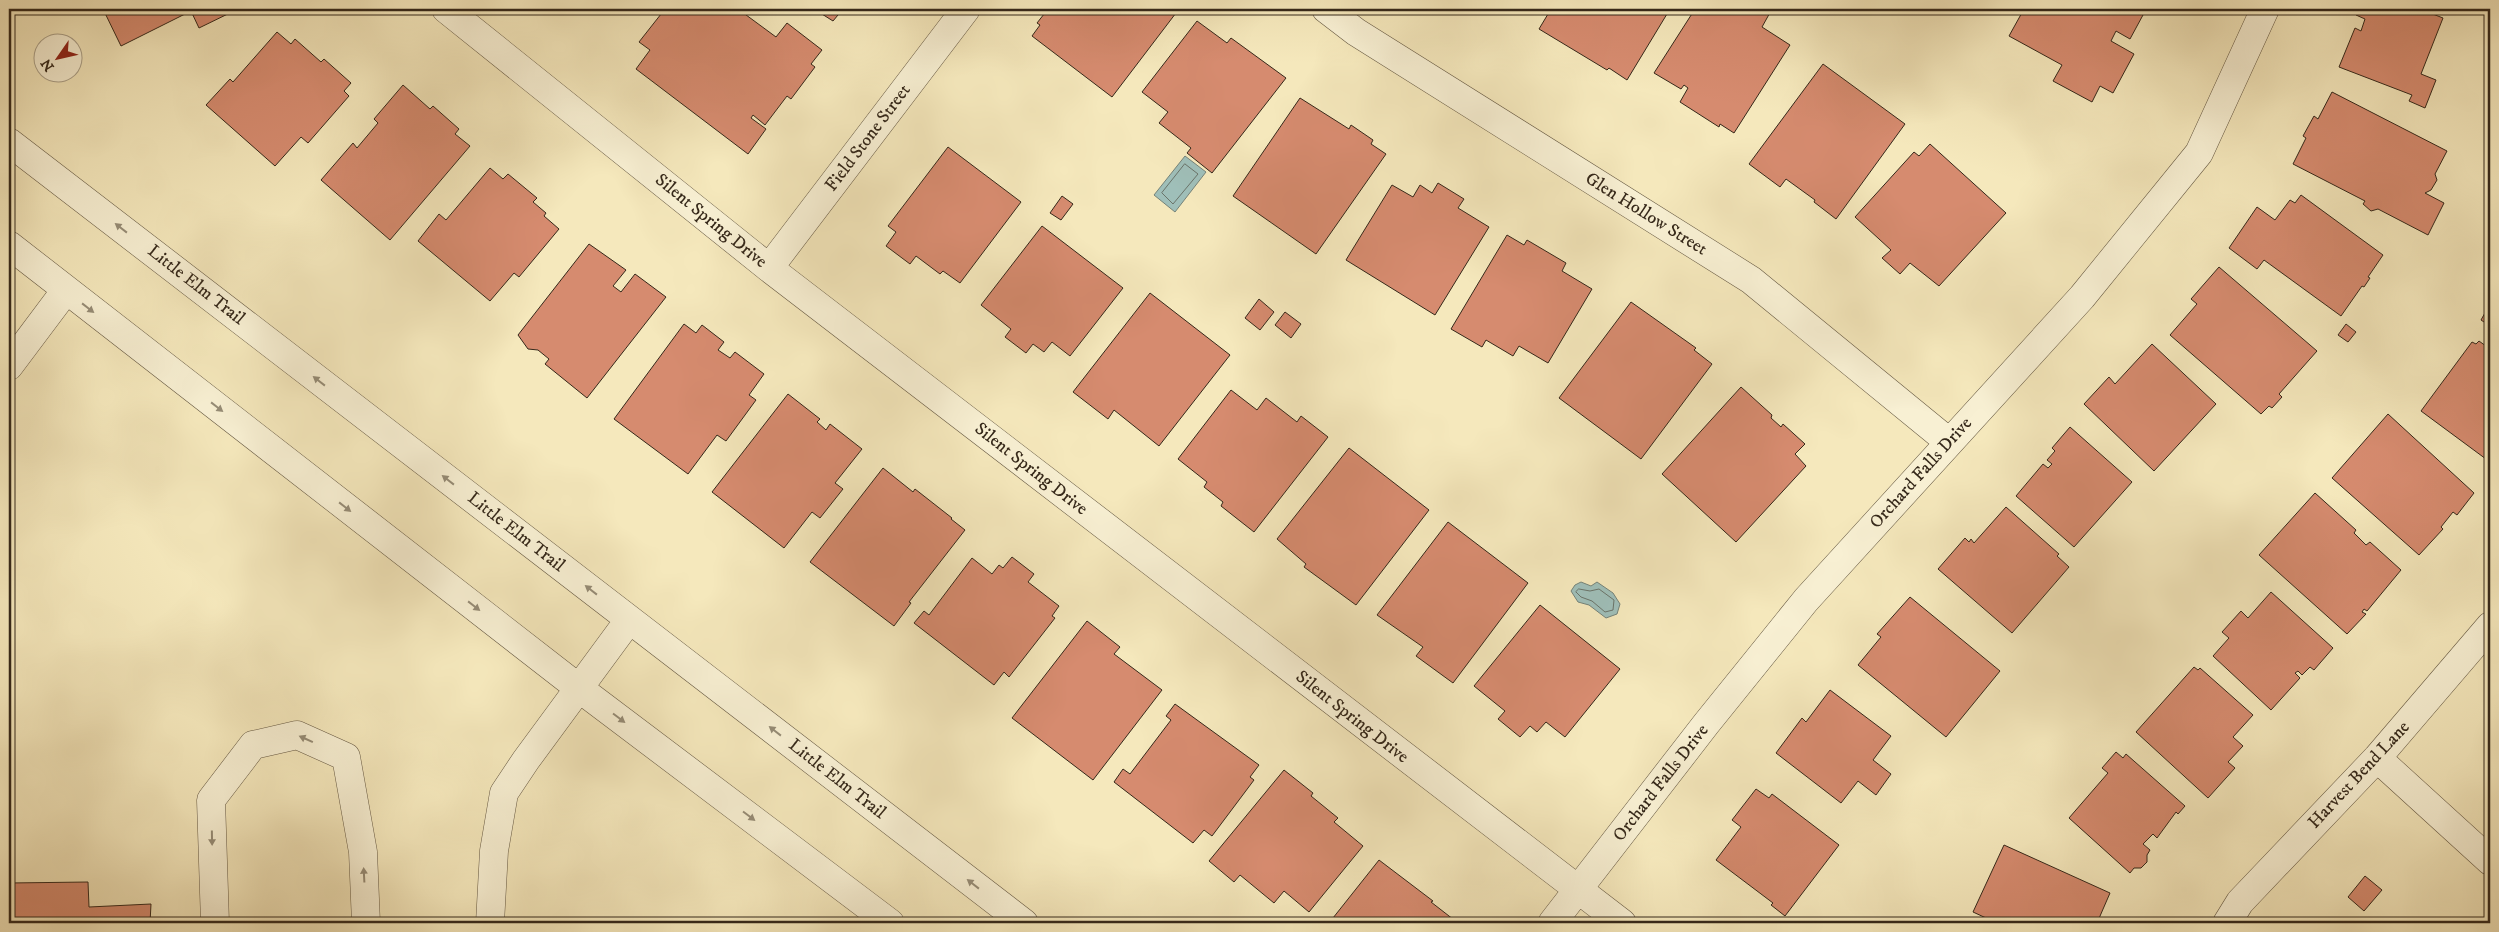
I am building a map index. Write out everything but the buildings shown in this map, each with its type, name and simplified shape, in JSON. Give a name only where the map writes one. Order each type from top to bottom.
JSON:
[{"type":"street","name":"Silent Spring Drive","points":[[446,9],[769,268],[1622,923]]},
{"type":"street","name":"Field Stone Street","points":[[769,268],[966,9]]},
{"type":"street","name":"Glen Hollow Street","points":[[1326,9],[1356,32],[1751,280],[1949,442]]},
{"type":"street","name":"Orchard Falls Drive","points":[[1552,923],[1706,724],[1806,600],[2082,298],[2199,153],[2265,9]]},
{"type":"street","name":"Little Elm Trail","points":[[9,142],[1024,923]]},
{"type":"street","points":[[9,245],[580,689],[890,923]]},
{"type":"street","points":[[9,366],[66,290]]},
{"type":"street","points":[[490,923],[494,851],[504,794],[526,760],[630,620]]},
{"type":"street","name":"Harvest Bend Lane","points":[[2227,923],[2240,902],[2377,758],[2490,626]]},
{"type":"street","points":[[215,923],[211,800],[253,745],[297,735],[346,757],[363,852],[366,923]]},
{"type":"street","points":[[2377,758],[2490,861]]},
{"type":"water","points":[[1185,156],[1206,172],[1175,212],[1154,195]]},
{"type":"water","points":[[1581,582],[1591,586],[1597,582],[1613,593],[1620,604],[1617,614],[1606,618],[1589,605],[1578,602],[1571,591],[1575,585]]}]
